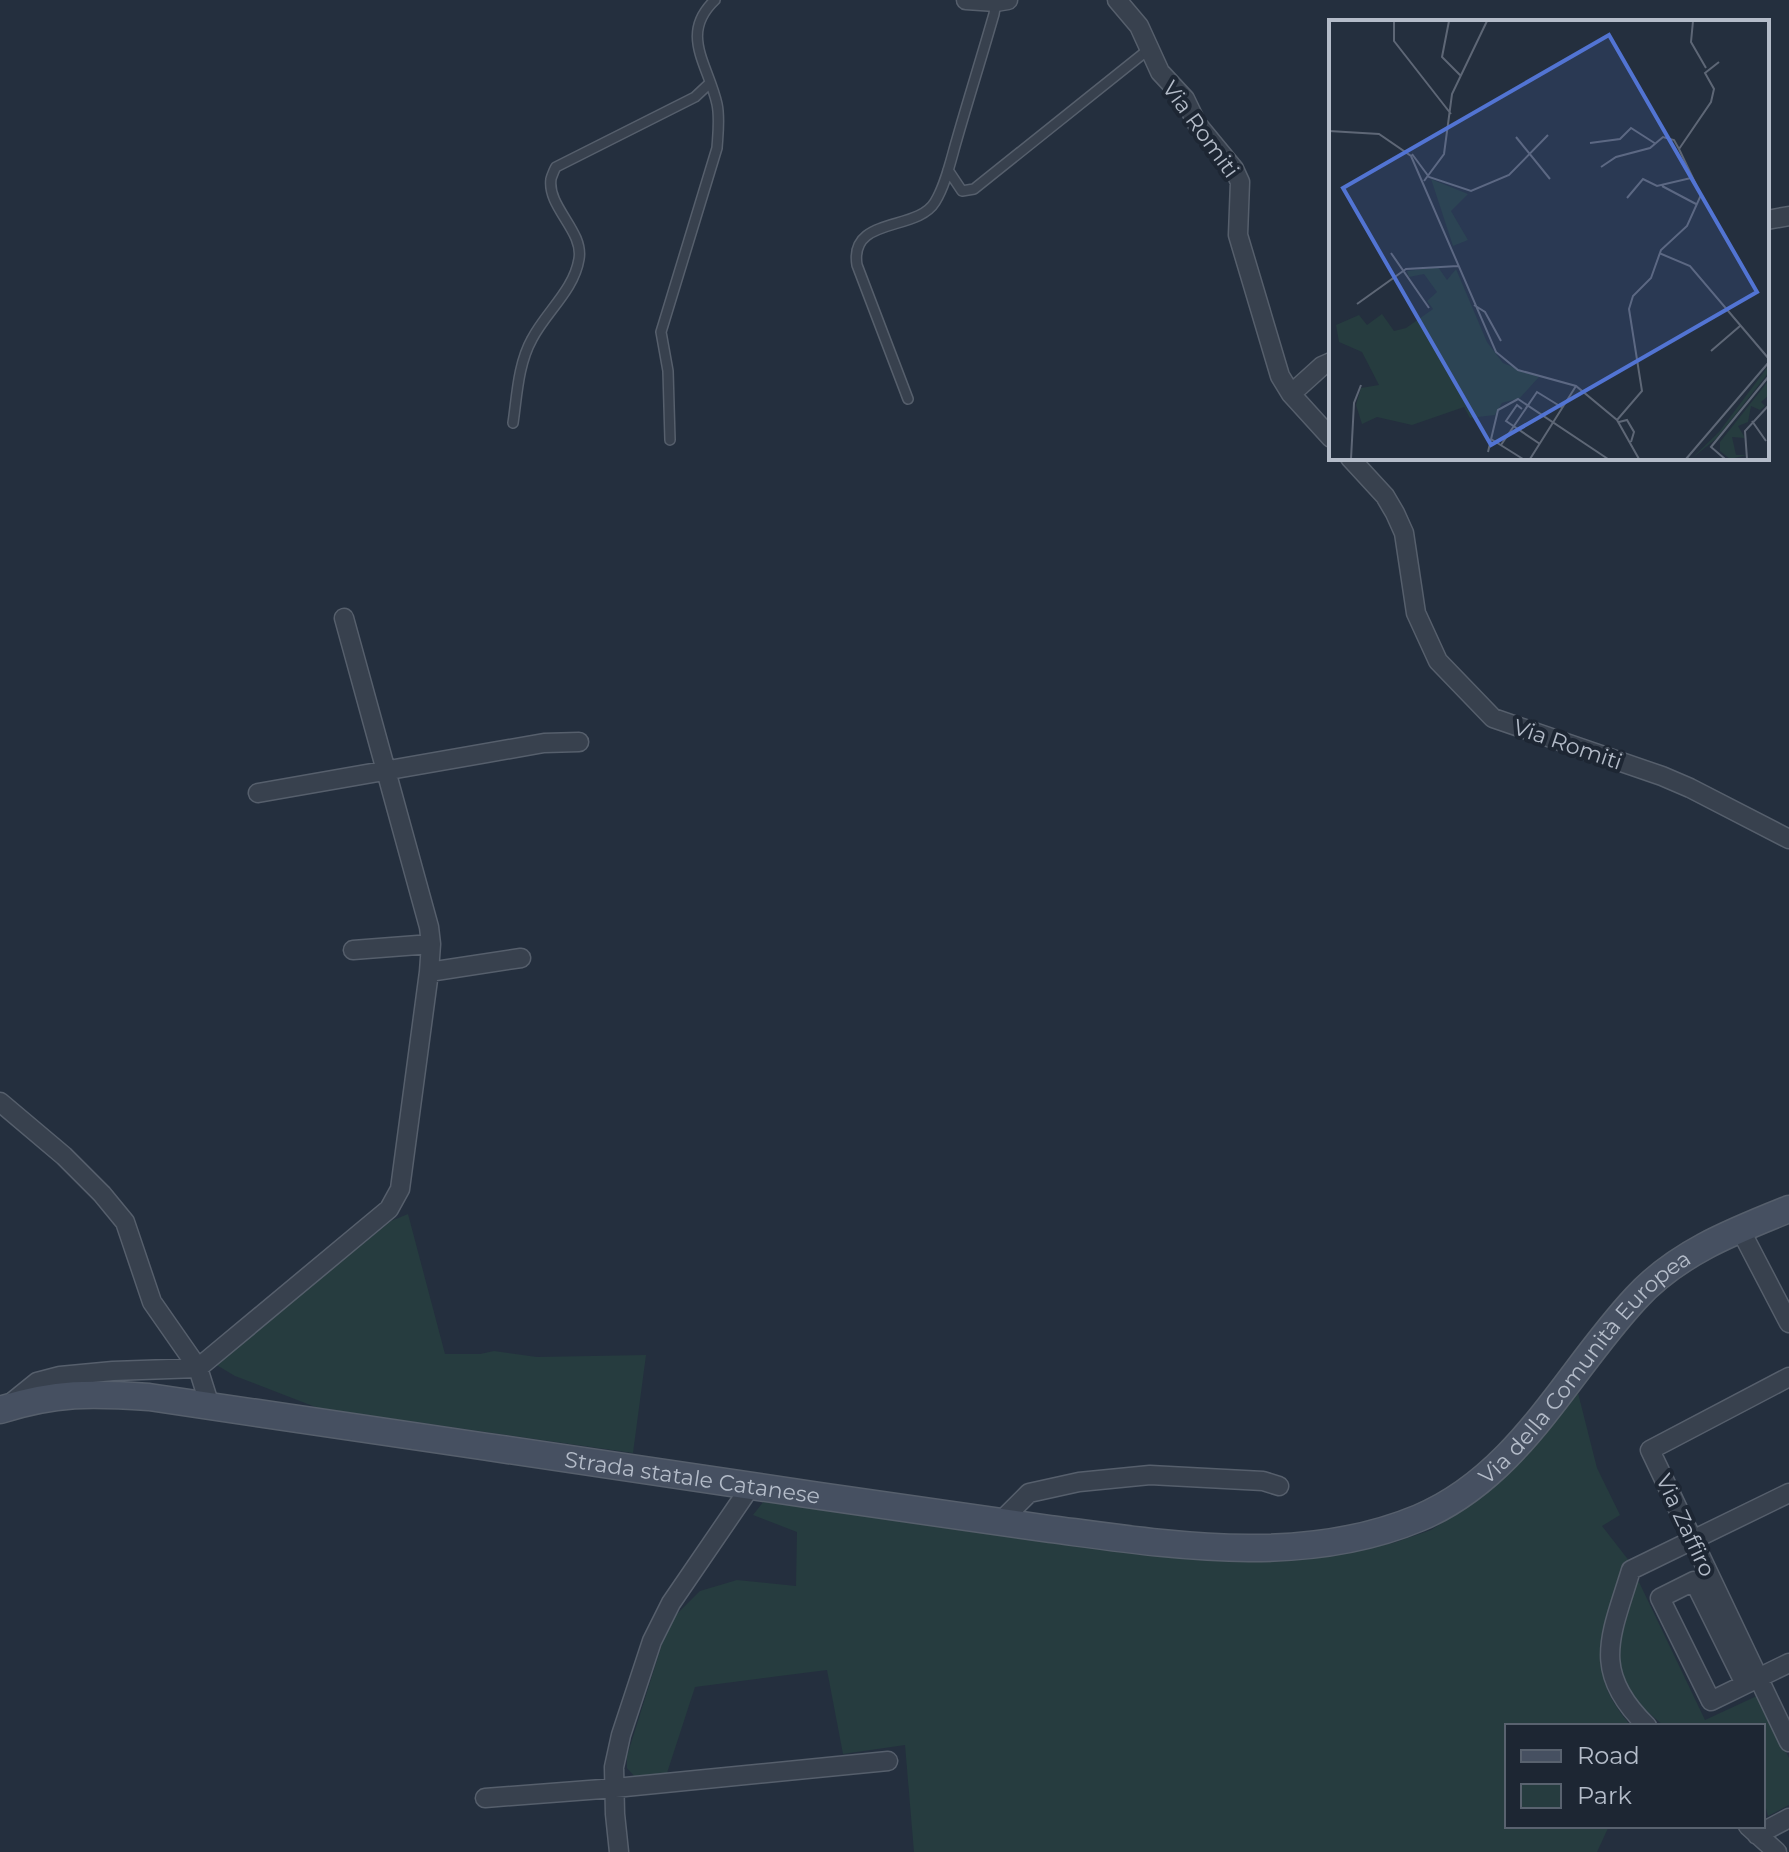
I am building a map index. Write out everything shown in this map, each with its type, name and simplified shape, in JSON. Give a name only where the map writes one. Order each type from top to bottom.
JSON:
[{"type":"main road","name":"Via della Comunità Europea","points":[[1385,1530],[1421,1517],[1478,1484],[1532,1429],[1637,1296],[1659,1276],[1687,1255],[1789,1209]]},
{"type":"main road","name":"Strada statale Catanese","points":[[3,1409],[52,1397],[98,1393],[149,1397],[1128,1539],[1279,1548],[1353,1540],[1385,1530]]},
{"type":"street","points":[[966,0],[1002,1]]},
{"type":"street","name":"Via Romiti","points":[[1117,0],[1139,26],[1160,72],[1185,99],[1197,124],[1234,169],[1240,182],[1238,235],[1280,376],[1291,394],[1329,436]]},
{"type":"street","points":[[1769,220],[1789,216]]},
{"type":"street","points":[[1291,394],[1329,363]]},
{"type":"street","name":"Via Romiti","points":[[1352,460],[1385,496],[1404,533],[1416,613],[1438,661],[1493,718],[1662,776],[1789,839]]},
{"type":"street","points":[[3,1409],[37,1382],[60,1376],[198,1368],[389,1209],[400,1189],[431,944],[429,927],[344,618]]},
{"type":"street","points":[[258,793],[544,743],[579,742]]},
{"type":"street","points":[[353,950],[431,944]]},
{"type":"street","points":[[429,972],[521,958]]},
{"type":"street","points":[[0,1102],[64,1156],[125,1222],[152,1302],[198,1368],[210,1406]]},
{"type":"street","points":[[1740,1229],[1789,1323]]},
{"type":"street","name":"Via Zaffiro","points":[[1789,1377],[1650,1450],[1693,1540],[1751,1681],[1789,1742]]},
{"type":"street","points":[[1000,1522],[1029,1493],[1079,1482],[1150,1475],[1263,1481],[1279,1486]]},
{"type":"street","points":[[619,1852],[614,1767],[621,1735],[652,1641],[671,1603],[751,1486]]},
{"type":"street","points":[[1645,1724],[1630,1710],[1614,1681],[1608,1653],[1631,1570],[1789,1493]]},
{"type":"street","points":[[1751,1681],[1694,1581],[1660,1598],[1711,1701],[1789,1663]]},
{"type":"street","points":[[485,1798],[888,1761]]},
{"type":"street","points":[[1765,1826],[1789,1818]]},
{"type":"street","points":[[1753,1830],[1777,1852]]},
{"type":"lane","points":[[670,440],[668,371],[661,332],[717,148],[717,105],[698,45],[697,27],[703,11],[715,0]]},
{"type":"lane","points":[[908,399],[855,255],[868,234],[928,211],[937,198],[994,14],[1002,1]]},
{"type":"lane","points":[[948,170],[962,191],[974,189],[1149,49]]},
{"type":"lane","points":[[513,423],[520,372],[529,343],[575,275],[580,257],[579,245],[552,193],[551,178],[556,167],[695,97],[710,83]]},
{"type":"green space","points":[[408,1214],[445,1354],[494,1351],[537,1357],[646,1355],[633,1453],[318,1408],[235,1376],[215,1364],[391,1221]]},
{"type":"green space","points":[[1578,1393],[1597,1468],[1620,1515],[1602,1526],[1630,1562],[1609,1626],[1603,1659],[1607,1689],[1629,1724],[1505,1724],[1505,1828],[1608,1828],[1597,1852],[914,1852],[905,1745],[843,1754],[827,1670],[695,1687],[667,1773],[635,1777],[627,1768],[627,1756],[662,1644],[675,1616],[700,1591],[737,1580],[796,1586],[797,1532],[753,1515],[764,1501],[1132,1550],[1239,1561],[1283,1561],[1325,1557],[1393,1543],[1431,1530],[1473,1503],[1512,1470]]},
{"type":"green space","points":[[1639,1582],[1705,1720],[1759,1695],[1789,1758],[1789,1805],[1768,1816],[1765,1805],[1765,1724],[1662,1724],[1624,1685],[1615,1645],[1632,1586]]}]
